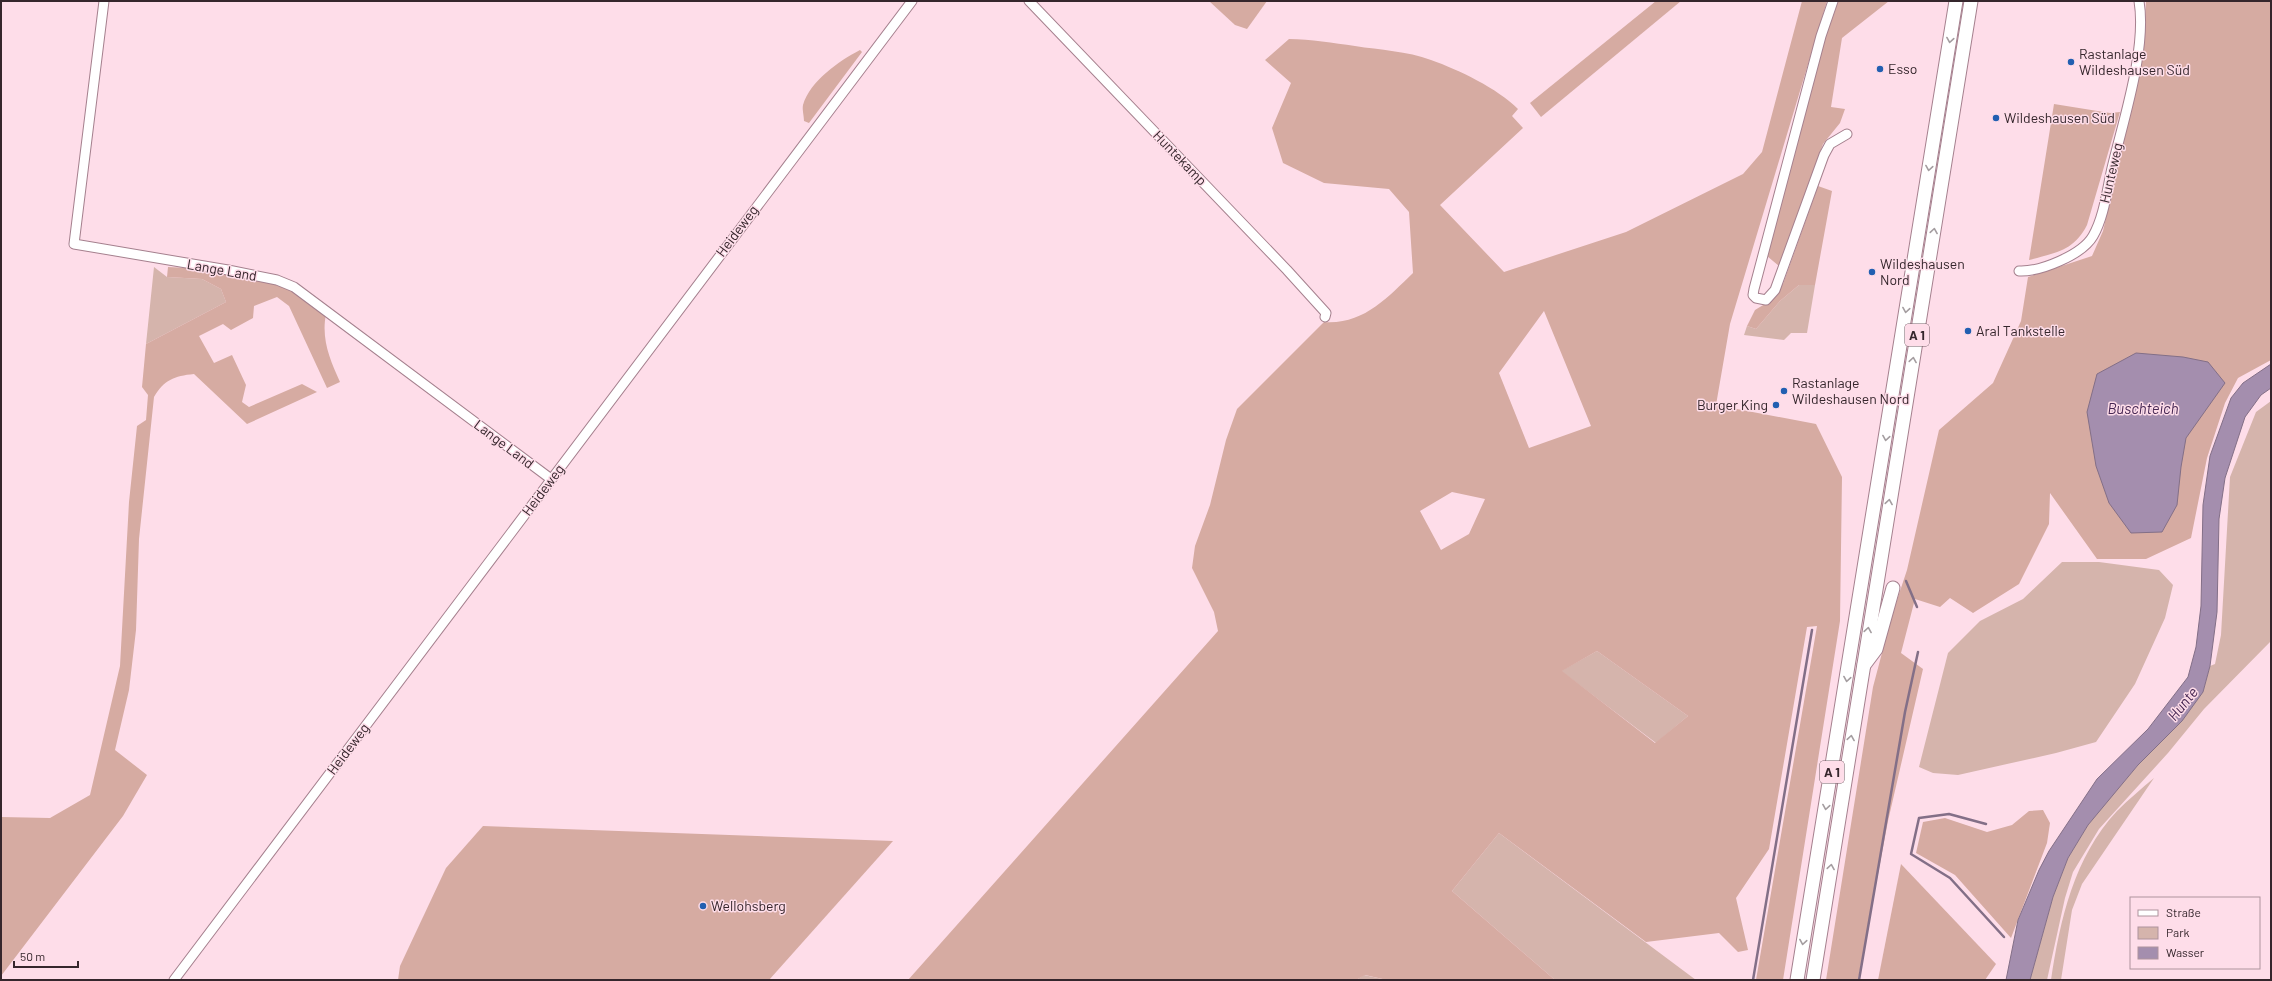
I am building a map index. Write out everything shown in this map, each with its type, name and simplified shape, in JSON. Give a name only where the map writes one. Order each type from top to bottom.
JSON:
[{"type":"highway","name":"A 1","points":[[1797,980],[1956,1]]},
{"type":"highway","name":"A 1","points":[[1813,980],[1862,668],[1971,1]]},
{"type":"highway","points":[[1862,668],[1876,649],[1893,588]]},
{"type":"street","name":"Lange Land","points":[[104,1],[74,244],[228,270],[277,280],[294,286],[551,479]]},
{"type":"street","name":"Heideweg","points":[[174,980],[912,1]]},
{"type":"street","name":"Huntekamp","points":[[1029,1],[1287,270],[1326,312],[1326,317]]},
{"type":"street","points":[[1833,1],[1821,36],[1754,289],[1753,295],[1756,298],[1766,300],[1776,290],[1824,155],[1830,144],[1847,134]]},
{"type":"street","name":"Hunteweg","points":[[2019,271],[2028,272],[2067,257],[2082,249],[2093,236],[2103,208],[2139,52],[2140,1]]},
{"type":"green space","points":[[154,267],[167,277],[202,279],[221,289],[226,302],[146,344]]},
{"type":"green space","points":[[1799,285],[1815,285],[1807,333],[1791,333],[1784,340],[1744,335],[1747,326],[1756,329],[1780,301]]},
{"type":"green space","points":[[2271,401],[2271,641],[2204,709],[2168,753],[2099,829],[2073,872],[2065,898],[2047,980],[2030,980],[2053,897],[2068,858],[2088,825],[2111,796],[2203,692],[2210,666],[2215,664],[2221,635],[2230,477],[2256,412]]},
{"type":"green space","points":[[2062,562],[2099,562],[2159,570],[2173,585],[2165,618],[2135,684],[2096,742],[2056,753],[1958,775],[1933,773],[1919,767],[1948,653],[1980,621],[2023,599]]},
{"type":"green space","points":[[1597,651],[1688,716],[1656,743],[1561,671]]},
{"type":"green space","points":[[2154,778],[2082,884],[2072,910],[2061,980],[2051,980],[2064,912],[2071,890],[2090,848],[2102,829],[2117,811]]},
{"type":"green space","points":[[1499,833],[1696,980],[1555,980],[1452,891]]},
{"type":"green space","points":[[1364,975],[1387,980],[1356,980]]},
{"type":"shaded area","points":[[1209,1],[1267,1],[1247,29],[1235,25]]},
{"type":"shaded area","points":[[1656,1],[1681,1],[1541,117],[1530,103]]},
{"type":"shaded area","points":[[1802,1],[1827,1],[1730,324],[1716,405],[1816,424],[1842,477],[1840,621],[1783,980],[1756,980],[1817,626],[1807,627],[1769,849],[1736,898],[1748,950],[1738,952],[1719,933],[1646,942],[1499,833],[1452,891],[1555,980],[1387,980],[1365,975],[1356,980],[908,980],[1218,631],[1214,612],[1192,568],[1195,546],[1210,505],[1226,440],[1237,409],[1324,322],[1338,322],[1351,319],[1373,308],[1394,292],[1413,273],[1409,212],[1389,189],[1324,183],[1283,163],[1272,128],[1291,83],[1265,60],[1289,39],[1322,41],[1403,53],[1422,57],[1442,64],[1477,80],[1509,101],[1518,109],[1512,116],[1523,128],[1440,205],[1504,272],[1626,232],[1743,174],[1762,152]],"holes":[[[1544,311],[1591,426],[1529,448],[1499,373]],[[1452,492],[1485,499],[1469,534],[1441,550],[1420,511]],[[1597,651],[1688,716],[1655,743],[1562,671]]]},
{"type":"shaded area","points":[[1838,1],[1889,1],[1842,38],[1831,107],[1845,109],[1840,123],[1823,144],[1779,266],[1767,256],[1825,39]]},
{"type":"shaded area","points":[[2146,1],[2271,1],[2271,360],[2238,378],[2225,403],[2207,458],[2191,538],[2146,559],[2097,559],[2050,493],[2049,524],[2019,584],[1973,613],[1950,598],[1940,607],[1915,599],[1901,653],[1923,669],[1888,821],[1858,980],[1826,980],[1873,687],[1892,615],[1907,570],[1939,430],[1993,383],[2021,321],[2028,277],[2092,256],[2103,231],[2143,54]]},
{"type":"shaded area","points":[[860,50],[862,52],[809,123],[804,121],[803,105],[812,88],[826,73],[843,60]]},
{"type":"shaded area","points":[[2054,104],[2110,113],[2120,112],[2087,225],[2082,234],[2070,246],[2063,250],[2029,260]]},
{"type":"shaded area","points":[[1818,186],[1832,191],[1815,285],[1799,285],[1780,301],[1756,329],[1747,326],[1755,310],[1773,299],[1783,284]]},
{"type":"shaded area","points":[[168,267],[208,269],[237,278],[289,286],[326,314],[325,332],[327,349],[340,382],[327,388],[289,306],[277,297],[254,306],[253,318],[231,330],[223,324],[199,336],[214,363],[232,355],[246,385],[242,402],[249,407],[302,384],[317,392],[247,424],[194,374],[181,376],[170,380],[154,397],[139,539],[136,630],[129,690],[115,750],[147,775],[123,816],[1,976],[1,817],[50,818],[90,795],[120,666],[129,502],[137,426],[146,420],[148,395],[142,387],[146,344],[226,302],[221,289],[202,279],[167,277]]},
{"type":"shaded area","points":[[2043,810],[2050,823],[2047,843],[2011,938],[1955,875],[1916,853],[1923,822],[1945,818],[1987,832],[2012,825],[2029,811]]},
{"type":"shaded area","points":[[483,826],[893,841],[769,980],[398,980],[400,966],[446,868]]},
{"type":"shaded area","points":[[1901,864],[1996,964],[1985,980],[1878,980]]},
{"type":"water","name":"Buschteich","points":[[2136,353],[2183,357],[2208,362],[2225,383],[2186,438],[2177,505],[2162,532],[2131,533],[2109,503],[2096,466],[2087,412],[2097,374]]},
{"type":"water","name":"Hunte","points":[[2271,364],[2271,388],[2261,395],[2245,417],[2225,478],[2219,519],[2217,612],[2210,666],[2203,692],[2182,721],[2138,765],[2088,825],[2068,858],[2053,897],[2030,980],[2006,980],[2018,920],[2039,870],[2049,851],[2097,779],[2148,729],[2188,677],[2196,647],[2201,606],[2203,505],[2210,456],[2231,398],[2243,383]]},
{"type":"waterway","points":[[1906,581],[1917,607]]},
{"type":"waterway","points":[[1753,980],[1812,630]]},
{"type":"waterway","points":[[1859,980],[1905,712],[1918,652]]},
{"type":"waterway","points":[[1986,824],[1949,814],[1919,818],[1911,854],[1950,878],[2004,937]]},
{"type":"place","name":"Rastanlage Wildeshausen Süd","points":[[2071,62]]},
{"type":"place","name":"Esso","points":[[1880,69]]},
{"type":"place","name":"Wildeshausen Süd","points":[[1996,118]]},
{"type":"place","name":"Wildeshausen Nord","points":[[1872,272]]},
{"type":"place","name":"Aral Tankstelle","points":[[1968,331]]},
{"type":"place","name":"Rastanlage Wildeshausen Nord","points":[[1784,391]]},
{"type":"place","name":"Burger King","points":[[1776,405]]},
{"type":"place","name":"Wellohsberg","points":[[703,906]]}]
